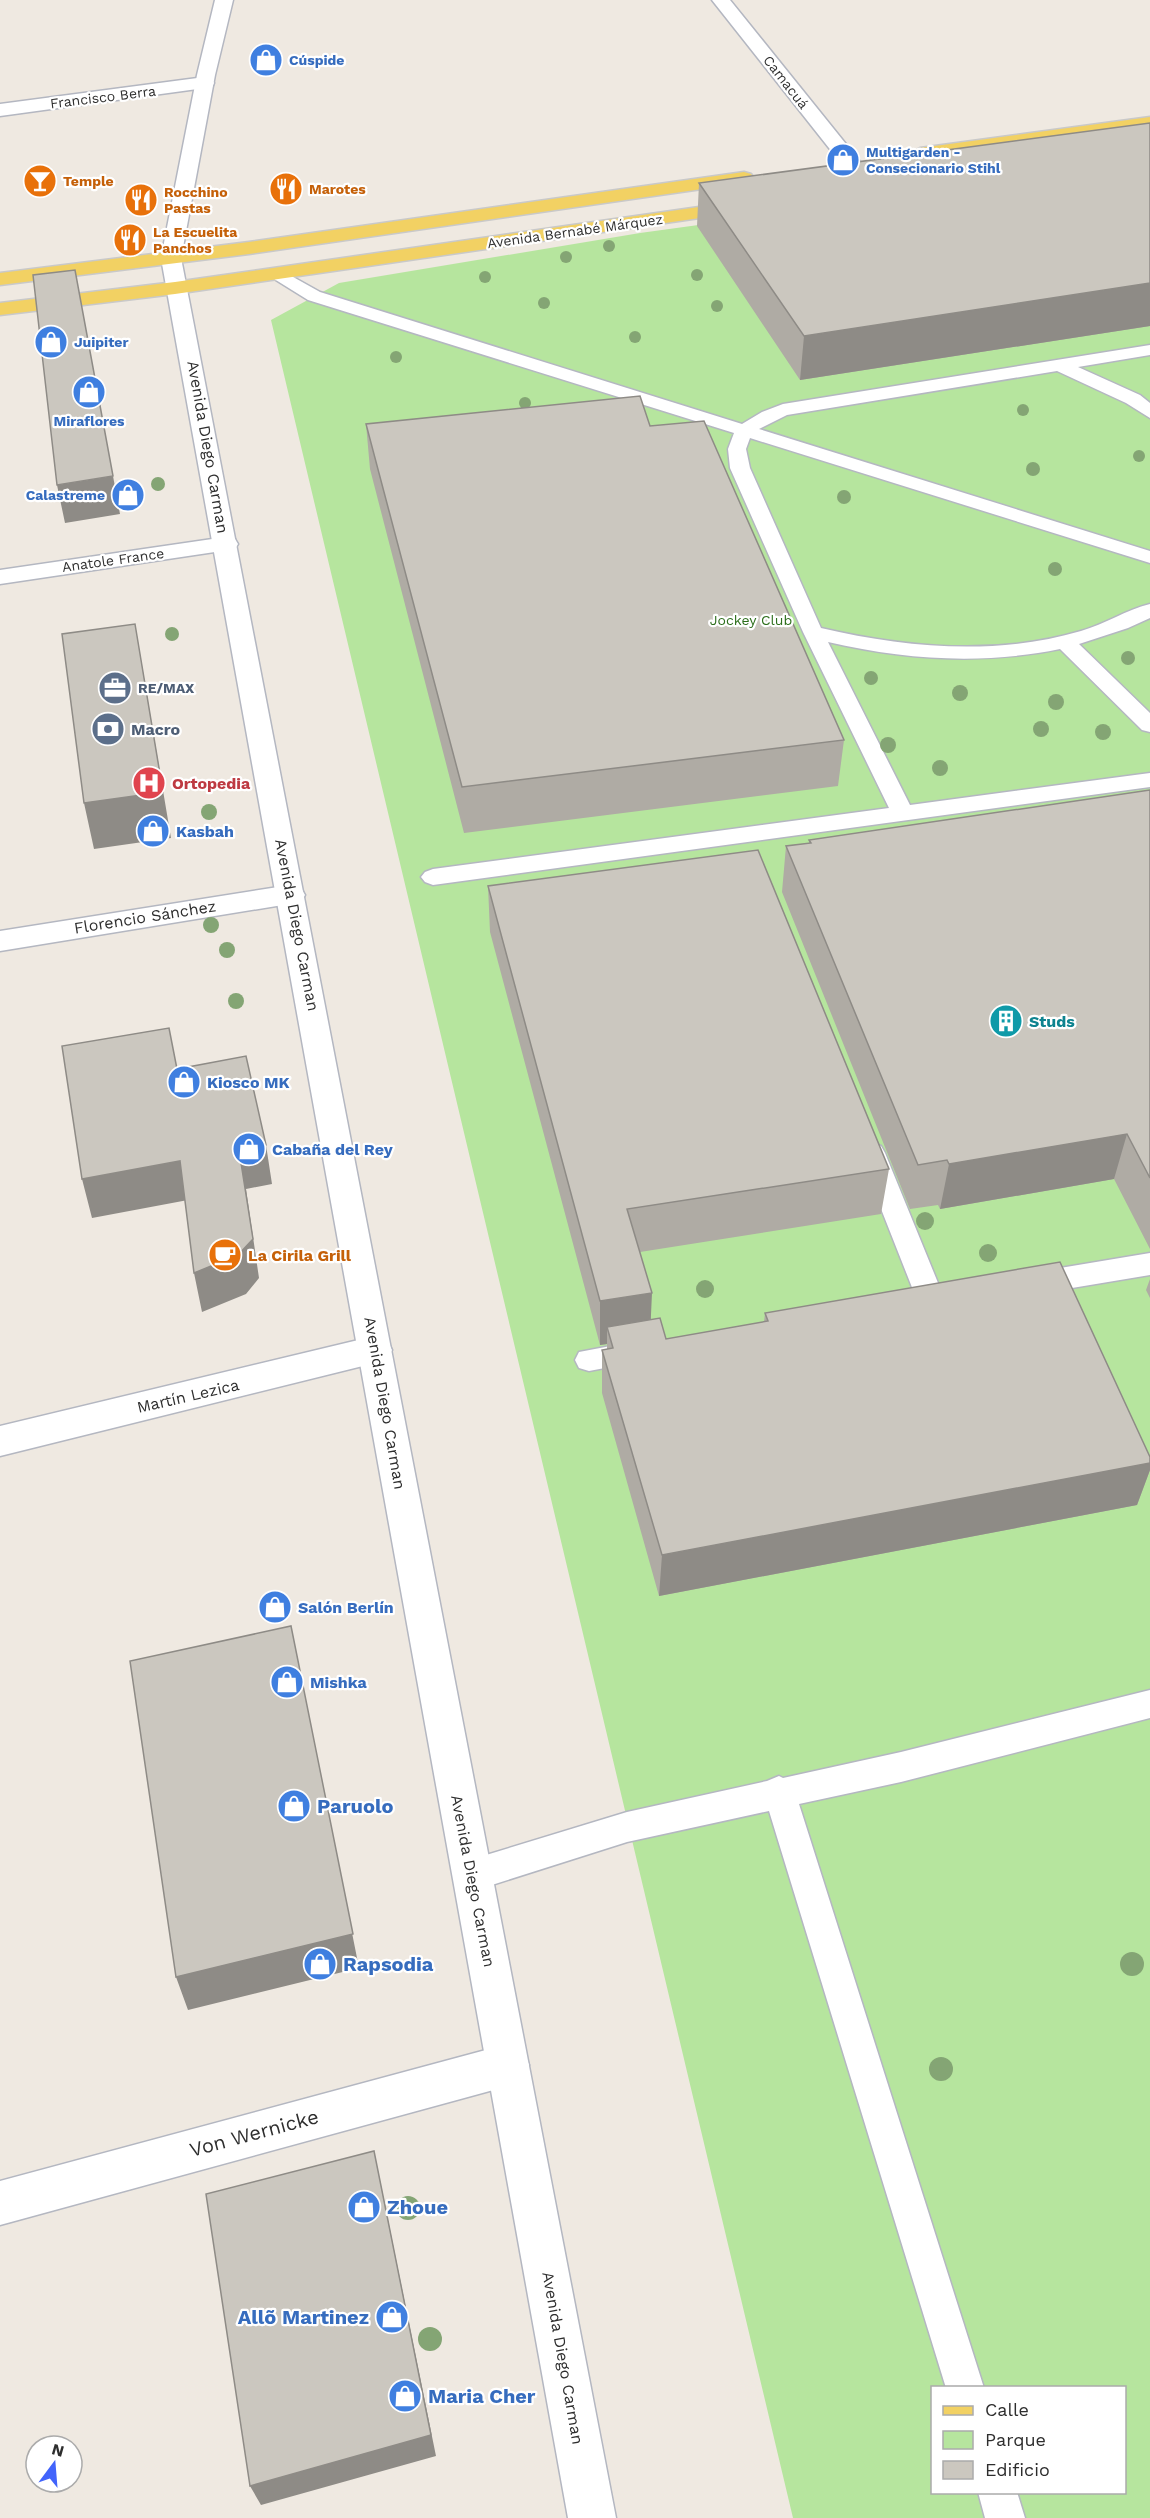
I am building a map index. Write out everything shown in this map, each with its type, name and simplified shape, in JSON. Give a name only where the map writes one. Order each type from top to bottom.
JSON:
[{"type":"main road","name":"Avenida Diego Carman","points":[[224,0],[173,236],[171,258],[186,327],[592,2518]]},
{"type":"main road","name":"Camacuá","points":[[721,0],[850,163]]},
{"type":"main road","name":"Francisco Berra","points":[[0,110],[205,83]]},
{"type":"main road","points":[[897,157],[1150,123]]},
{"type":"main road","points":[[827,166],[874,160]]},
{"type":"main road","name":"Avenida Bernabé Márquez","points":[[0,279],[171,258],[768,175]]},
{"type":"main road","name":"Avenida Bernabé Márquez","points":[[0,309],[176,288],[761,205]]},
{"type":"main road","name":"Anatole France","points":[[0,577],[226,544]]},
{"type":"main road","name":"Florencio Sánchez","points":[[0,941],[291,894]]},
{"type":"main road","name":"Martín Lezica","points":[[0,1441],[375,1350]]},
{"type":"main road","name":"Von Wernicke","points":[[0,2203],[508,2065]]},
{"type":"lane","points":[[277,273],[314,296],[1150,557]]},
{"type":"lane","points":[[903,814],[813,632],[740,468],[737,448],[745,432],[760,419],[783,410],[1150,350]]},
{"type":"lane","points":[[1059,365],[1133,399],[1150,412]]},
{"type":"lane","points":[[813,632],[896,650],[972,654],[1066,643],[1121,626],[1150,610]]},
{"type":"lane","points":[[1066,643],[1150,725]]},
{"type":"lane","points":[[433,877],[749,845],[903,814],[1150,780]]},
{"type":"lane","points":[[864,1134],[931,1300]]},
{"type":"lane","points":[[1000,1289],[1150,1264]]},
{"type":"lane","points":[[589,1360],[660,1348]]},
{"type":"lane","points":[[473,1875],[627,1827],[779,1791],[901,1767],[1150,1704]]},
{"type":"lane","points":[[779,1791],[964,2386]]},
{"type":"lane","points":[[998,2494],[1005,2518]]},
{"type":"green space","name":"Jockey Club","points":[[1150,163],[1150,2518],[793,2518],[271,320],[339,283],[640,233]]},
{"type":"building","points":[[1150,123],[1150,283],[804,336],[699,183]]},
{"type":"building","points":[[75,270],[113,476],[57,485],[33,275]]},
{"type":"building","points":[[640,396],[650,426],[704,421],[844,740],[462,787],[366,424]]},
{"type":"building","points":[[135,624],[163,792],[84,803],[62,634]]},
{"type":"building","name":"Studs","points":[[1150,790],[1150,1178],[1127,1134],[949,1164],[947,1160],[918,1165],[786,846],[811,843],[809,840]]},
{"type":"building","points":[[758,850],[889,1169],[627,1209],[652,1293],[600,1301],[488,886]]},
{"type":"building","points":[[169,1028],[177,1069],[246,1056],[266,1145],[239,1150],[253,1239],[238,1255],[194,1273],[180,1161],[82,1179],[62,1046]]},
{"type":"building","points":[[1060,1262],[1150,1457],[1150,1463],[662,1555],[602,1350],[613,1348],[607,1327],[660,1318],[666,1339],[768,1321],[765,1313]]},
{"type":"building","points":[[291,1626],[353,1934],[176,1977],[130,1661]]},
{"type":"building","points":[[374,2151],[431,2435],[250,2486],[206,2194]]},
{"type":"place","name":"Cúspide","points":[[266,60]]},
{"type":"place","name":"Multigarden - Consecionario Stihl","points":[[843,160]]},
{"type":"place","name":"Temple","points":[[40,181]]},
{"type":"place","name":"Marotes","points":[[286,189]]},
{"type":"place","name":"Rocchino Pastas","points":[[141,200]]},
{"type":"place","name":"La Escuelita Panchos","points":[[130,240]]},
{"type":"place","name":"Juipiter","points":[[51,342]]},
{"type":"place","name":"Miraflores","points":[[89,392]]},
{"type":"place","name":"Calastreme","points":[[128,495]]},
{"type":"place","name":"RE/MAX","points":[[115,688]]},
{"type":"place","name":"Macro","points":[[108,729]]},
{"type":"place","name":"Ortopedia","points":[[149,783]]},
{"type":"place","name":"Kasbah","points":[[153,831]]},
{"type":"place","name":"Studs","points":[[1006,1021]]},
{"type":"place","name":"Kiosco MK","points":[[184,1082]]},
{"type":"place","name":"Cabaña del Rey","points":[[249,1149]]},
{"type":"place","name":"La Cirila Grill","points":[[225,1255]]},
{"type":"place","name":"Salón Berlín","points":[[275,1607]]},
{"type":"place","name":"Mishka","points":[[287,1682]]},
{"type":"place","name":"Paruolo","points":[[294,1806]]},
{"type":"place","name":"Rapsodia","points":[[320,1964]]},
{"type":"place","name":"Zhoue","points":[[364,2207]]},
{"type":"place","name":"Allõ Martinez","points":[[392,2317]]},
{"type":"place","name":"Maria Cher","points":[[405,2396]]}]
